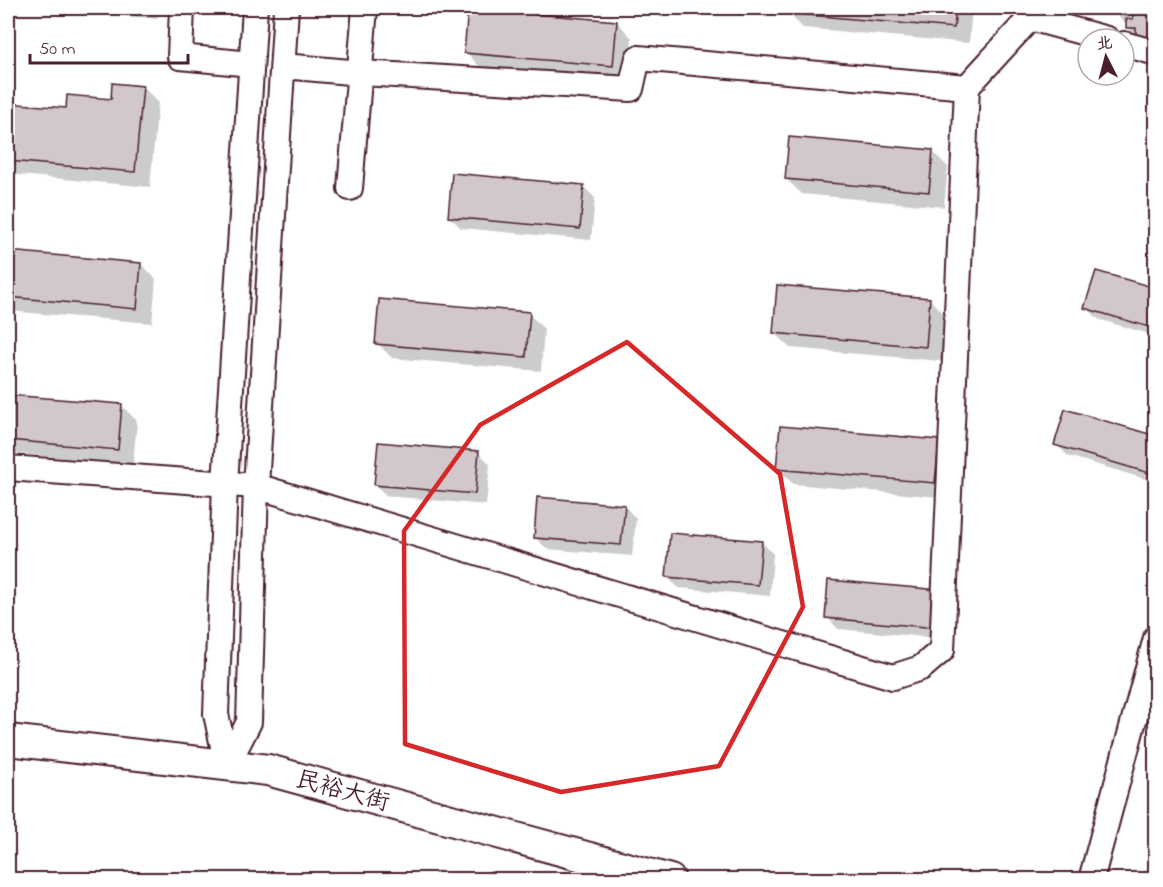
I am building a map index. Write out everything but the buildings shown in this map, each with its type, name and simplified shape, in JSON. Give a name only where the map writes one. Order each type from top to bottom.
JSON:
[{"type":"main road","name":"民裕大街","points":[[8,740],[268,770],[670,879]]},
{"type":"street","points":[[182,8],[180,57],[251,64]]},
{"type":"street","points":[[227,765],[216,714],[225,484],[255,8]]},
{"type":"street","points":[[227,765],[249,722],[256,486],[286,8]]},
{"type":"street","points":[[350,188],[365,8]]},
{"type":"street","points":[[8,468],[256,486],[893,676],[921,668],[942,650],[966,87],[1030,13],[1076,29]]},
{"type":"street","points":[[1136,47],[1155,52]]},
{"type":"street","points":[[283,66],[361,73],[631,89],[638,58],[966,87]]},
{"type":"street","points":[[1091,879],[1155,638]]},
{"type":"highlighted area","points":[[627,342],[780,474],[803,607],[719,766],[561,792],[405,744],[404,531],[480,425]]}]
